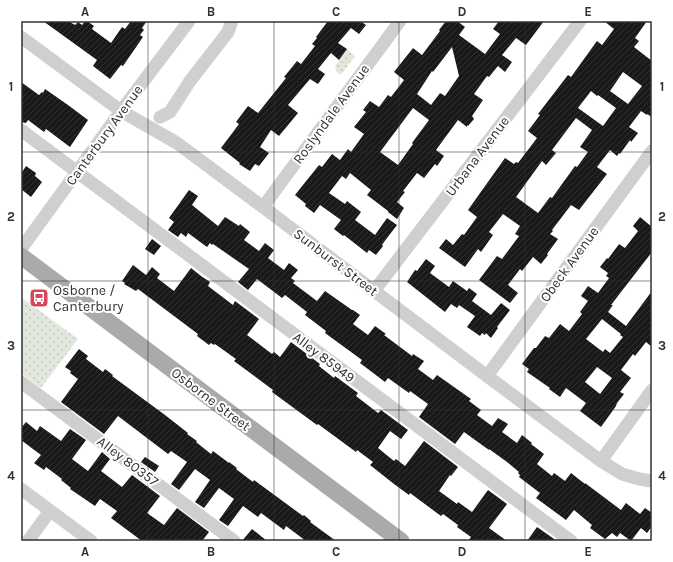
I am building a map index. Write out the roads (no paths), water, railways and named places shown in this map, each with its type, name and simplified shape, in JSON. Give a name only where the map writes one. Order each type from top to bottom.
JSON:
[{"type":"main road","name":"Osborne Street","points":[[21,256],[401,541]]},
{"type":"street","name":"Canterbury Avenue","points":[[21,249],[121,111],[189,21]]},
{"type":"street","points":[[160,117],[170,112],[190,80],[228,32],[232,21]]},
{"type":"street","name":"Roslyndale Avenue","points":[[263,206],[400,21]]},
{"type":"street","name":"Urbana Avenue","points":[[374,291],[580,21]]},
{"type":"street","name":"Sunburst Street","points":[[21,36],[121,111],[177,143],[601,460],[622,474],[652,481]]},
{"type":"street","name":"Alley 85949","points":[[21,130],[571,541]]},
{"type":"street","name":"Obeck Avenue","points":[[487,376],[652,151]]},
{"type":"street","name":"Alley 80357","points":[[21,382],[234,541]]},
{"type":"street","points":[[601,460],[652,390]]},
{"type":"street","points":[[21,489],[91,541]]},
{"type":"street","points":[[28,541],[50,511]]},
{"type":"place","name":"Osborne / Canterbury","points":[[39,298]]}]
